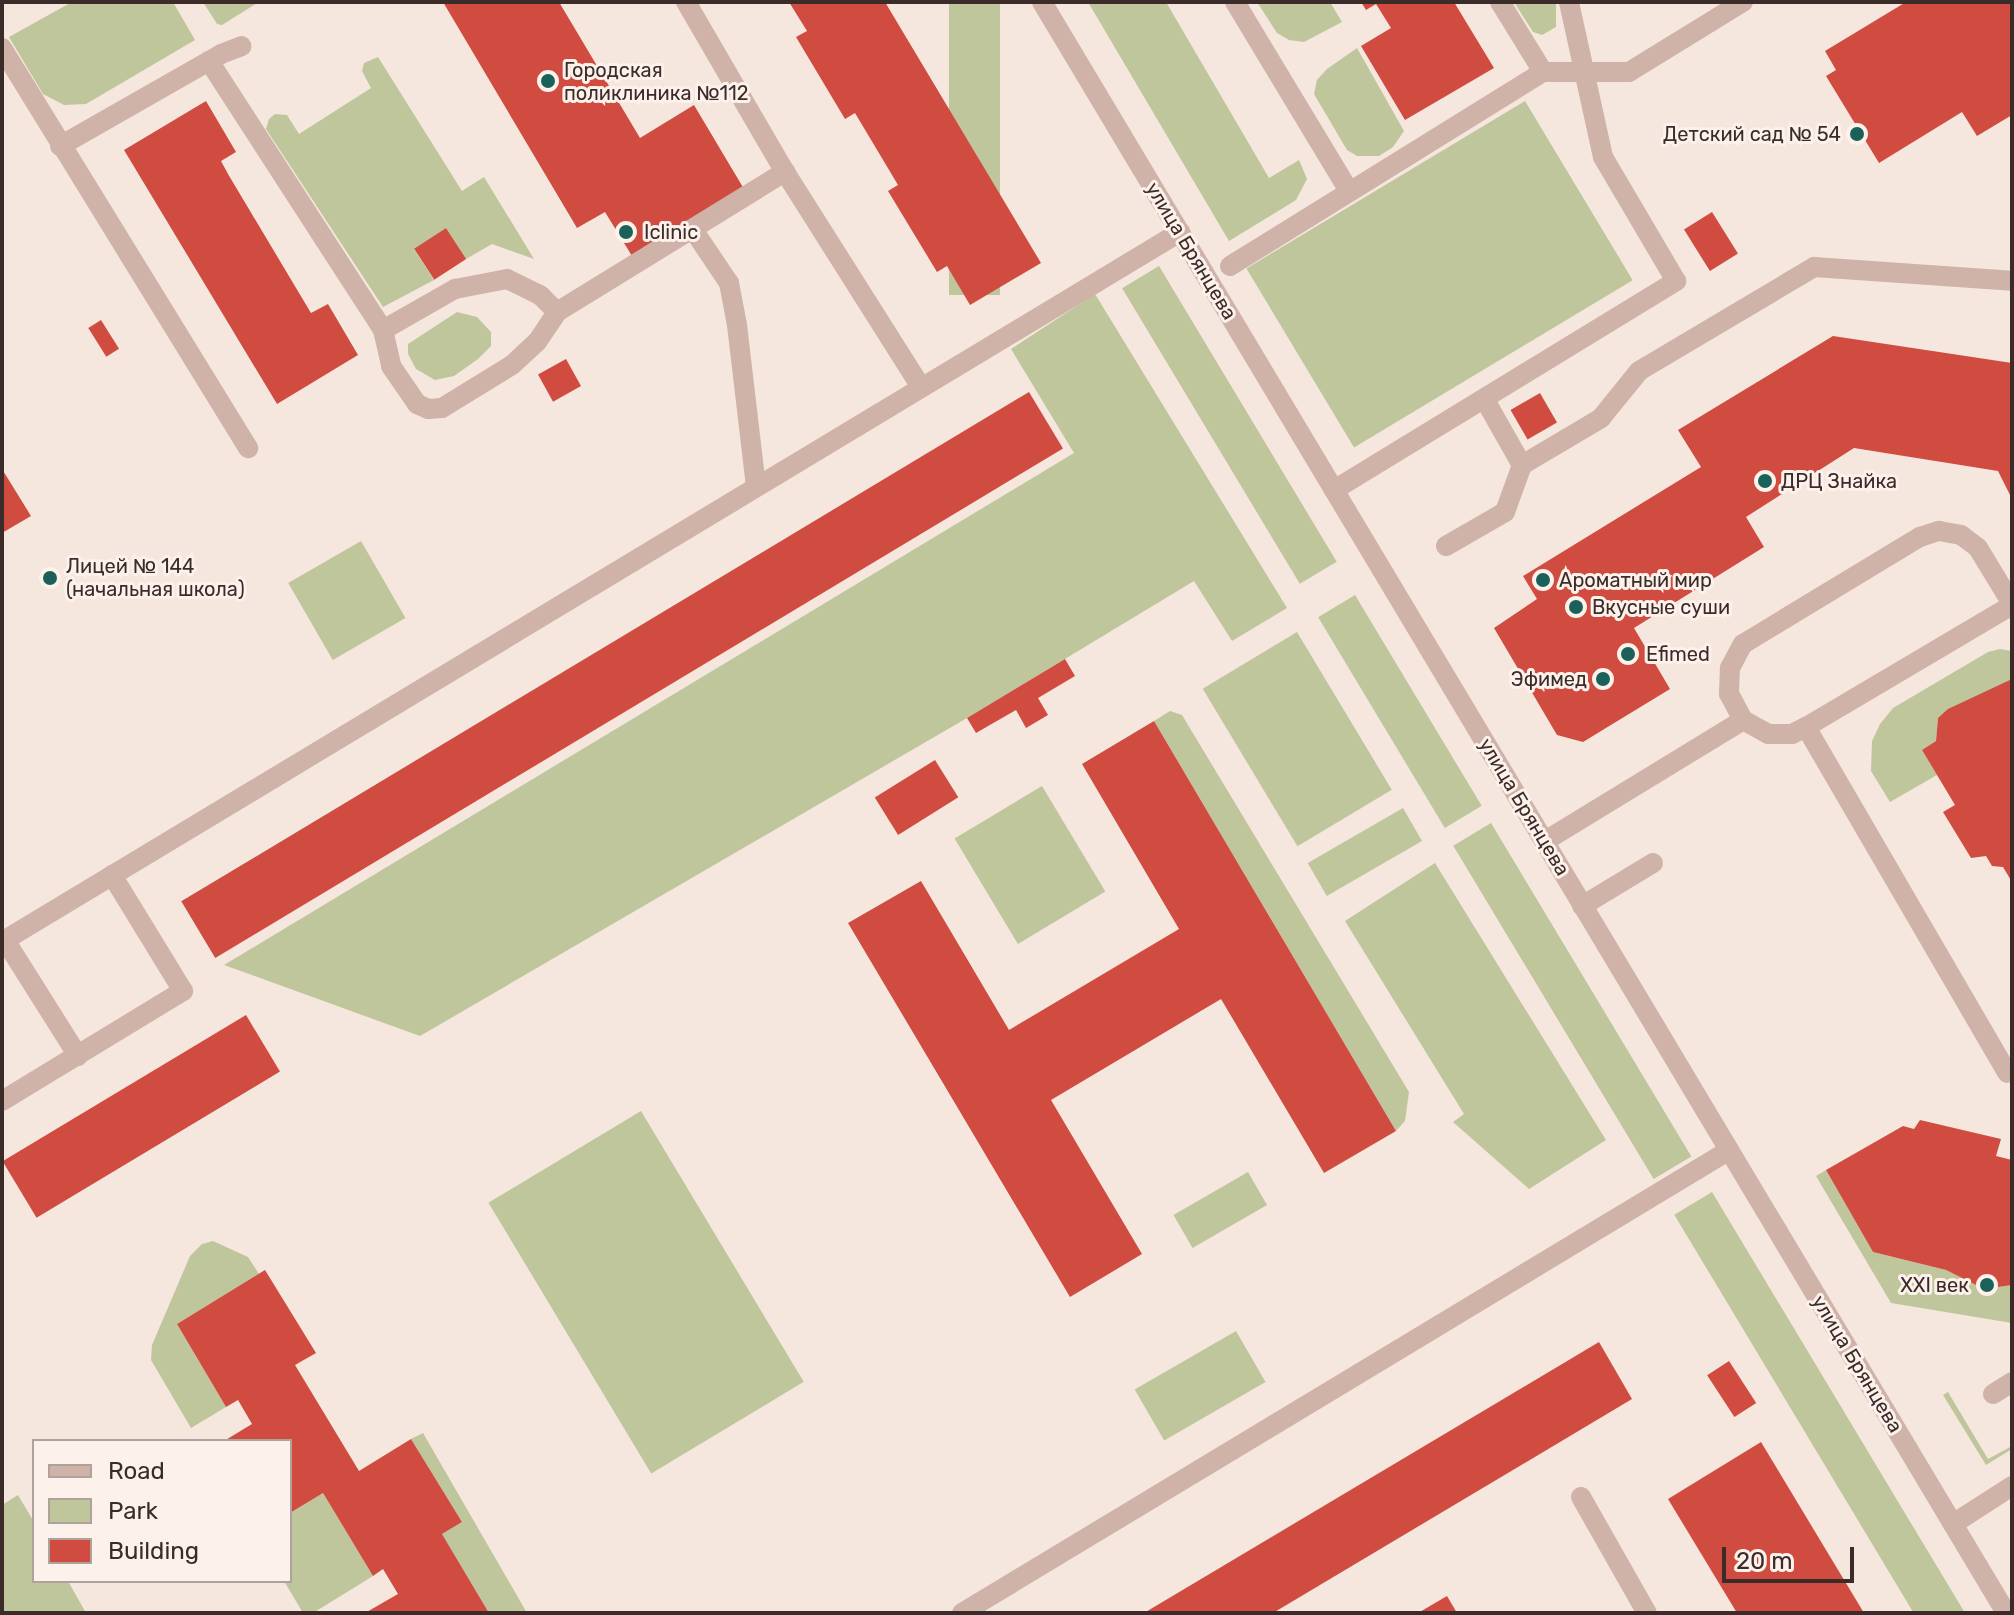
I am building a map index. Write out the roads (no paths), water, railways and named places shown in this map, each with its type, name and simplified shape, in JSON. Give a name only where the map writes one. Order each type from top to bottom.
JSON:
[{"type":"street","points":[[686,2],[785,172],[921,387]]},
{"type":"street","name":"улица Брянцева","points":[[1042,2],[2006,1613]]},
{"type":"street","points":[[1235,2],[1349,191]]},
{"type":"street","points":[[1500,2],[1543,72]]},
{"type":"street","points":[[1334,490],[1676,281],[1603,157],[1569,2]]},
{"type":"street","points":[[1230,266],[1543,72],[1629,72],[1743,2]]},
{"type":"street","points":[[60,146],[209,61],[242,46]]},
{"type":"street","points":[[2,48],[248,448]]},
{"type":"street","points":[[209,61],[383,330],[391,366],[417,404],[428,409],[442,408],[512,365],[537,342],[557,312],[694,231],[785,172]]},
{"type":"street","points":[[694,231],[729,283],[737,325],[756,487]]},
{"type":"street","points":[[78,1056],[5,940],[1180,232]]},
{"type":"street","points":[[1446,546],[1505,512],[1522,465],[1601,418],[1639,371],[1814,267],[2012,281]]},
{"type":"street","points":[[383,330],[455,289],[507,279],[540,295],[557,312]]},
{"type":"street","points":[[1485,400],[1522,465]]},
{"type":"street","points":[[1939,531],[1961,535],[1978,548],[2012,605],[1792,734],[1768,734],[1743,720],[1729,694],[1730,668],[1743,644],[1920,537],[1939,531]]},
{"type":"street","points":[[1545,841],[1743,720]]},
{"type":"street","points":[[1806,727],[2007,1073]]},
{"type":"street","points":[[1582,906],[1653,863]]},
{"type":"street","points":[[2,1101],[183,991],[112,875]]},
{"type":"street","points":[[962,1613],[1728,1151]]},
{"type":"street","points":[[1993,1394],[2012,1382]]},
{"type":"street","points":[[1953,1524],[2012,1486]]},
{"type":"street","points":[[1581,1497],[1647,1613]]},
{"type":"place","name":"Городская поликлиника №112","points":[[548,81]]},
{"type":"place","name":"Детский сад № 54","points":[[1857,134]]},
{"type":"place","name":"Iclinic","points":[[626,232]]},
{"type":"place","name":"ДРЦ Знайка","points":[[1765,481]]},
{"type":"place","name":"Лицей № 144 (начальная школа)","points":[[50,578]]},
{"type":"place","name":"Ароматный мир","points":[[1543,580]]},
{"type":"place","name":"Вкусные суши","points":[[1576,607]]},
{"type":"place","name":"Efimed","points":[[1628,654]]},
{"type":"place","name":"Эфимед","points":[[1603,679]]},
{"type":"place","name":"XXI век","points":[[1987,1285]]}]
